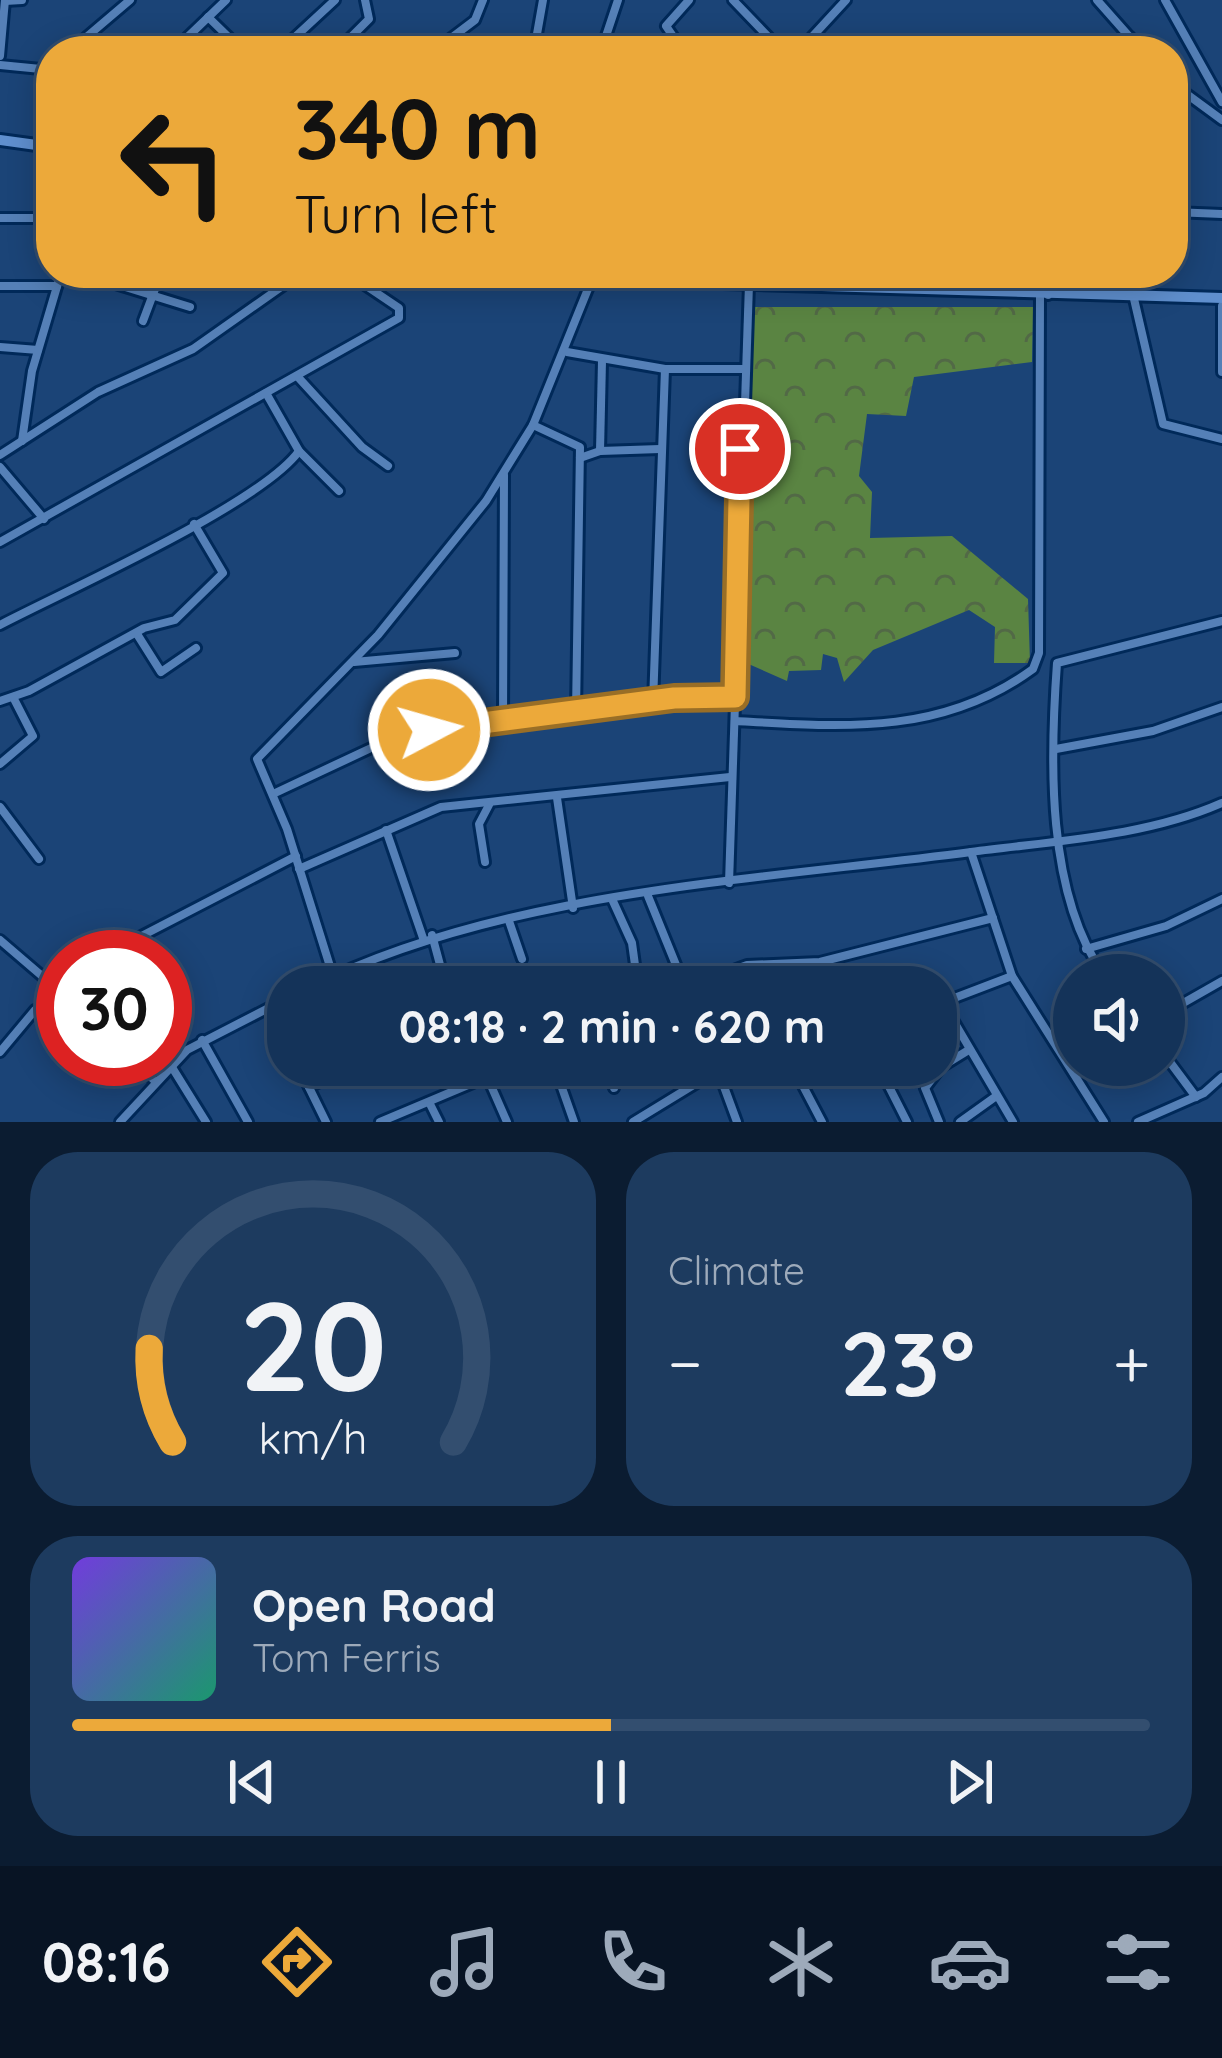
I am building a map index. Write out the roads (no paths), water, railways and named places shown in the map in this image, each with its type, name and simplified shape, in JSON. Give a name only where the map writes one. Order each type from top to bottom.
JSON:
[{"type":"main road","points":[[0,140],[36,145]]},
{"type":"main road","points":[[876,288],[1222,302]]},
{"type":"street","points":[[0,56],[5,1],[22,0]]},
{"type":"street","points":[[88,36],[130,0]]},
{"type":"street","points":[[188,36],[226,0]]},
{"type":"street","points":[[296,36],[335,0]]},
{"type":"street","points":[[352,36],[370,19],[364,0]]},
{"type":"street","points":[[454,36],[476,20],[483,0]]},
{"type":"street","points":[[537,36],[543,0]]},
{"type":"street","points":[[606,36],[618,0]]},
{"type":"street","points":[[673,36],[666,26],[688,0]]},
{"type":"street","points":[[733,0],[768,36]]},
{"type":"street","points":[[814,36],[846,0]]},
{"type":"street","points":[[1096,0],[1129,36]]},
{"type":"street","points":[[1165,0],[1185,36]]},
{"type":"street","points":[[208,17],[228,36]]},
{"type":"street","points":[[1188,41],[1222,102]]},
{"type":"street","points":[[0,65],[36,69]]},
{"type":"street","points":[[1188,95],[1222,120]]},
{"type":"street","points":[[1188,213],[1222,214]]},
{"type":"street","points":[[0,218],[36,218]]},
{"type":"street","points":[[0,286],[36,286]]},
{"type":"street","points":[[22,441],[38,350],[56,288]]},
{"type":"street","points":[[131,288],[190,307]]},
{"type":"street","points":[[143,321],[157,288]]},
{"type":"street","points":[[0,454],[98,392],[193,349],[278,288]]},
{"type":"street","points":[[0,542],[400,318],[399,308],[369,288]]},
{"type":"street","points":[[330,966],[296,856],[258,757],[352,662],[436,567],[504,473],[567,352],[589,288]]},
{"type":"street","points":[[729,883],[749,288]]},
{"type":"street","points":[[736,721],[863,728],[894,724],[933,716],[1033,669],[1039,653],[1045,288]]},
{"type":"street","points":[[1129,288],[1165,427],[1222,439]]},
{"type":"street","points":[[1222,302],[1222,387]]},
{"type":"street","points":[[0,347],[38,350]]},
{"type":"street","points":[[567,352],[665,369],[743,369]]},
{"type":"street","points":[[600,452],[602,361]]},
{"type":"street","points":[[653,703],[665,369]]},
{"type":"street","points":[[298,376],[362,447],[388,466]]},
{"type":"street","points":[[266,393],[298,452],[339,491]]},
{"type":"street","points":[[533,425],[576,441],[580,458],[576,713]]},
{"type":"street","points":[[580,458],[600,452],[660,449]]},
{"type":"street","points":[[0,625],[194,524],[276,473],[298,452]]},
{"type":"street","points":[[0,467],[44,519]]},
{"type":"street","points":[[503,722],[504,473]]},
{"type":"street","points":[[0,701],[175,620],[223,574],[194,524]]},
{"type":"street","points":[[1089,954],[1060,840],[1056,749],[1060,659],[1222,621]]},
{"type":"street","points":[[137,634],[161,672],[196,648]]},
{"type":"street","points":[[352,662],[455,653]]},
{"type":"street","points":[[0,764],[33,736],[13,696]]},
{"type":"street","points":[[273,794],[393,735],[735,697]]},
{"type":"street","points":[[1056,749],[1153,730],[1222,707]]},
{"type":"street","points":[[299,868],[441,807],[557,798],[701,776],[730,778]]},
{"type":"street","points":[[557,798],[573,908]]},
{"type":"street","points":[[357,966],[427,937],[611,899],[1060,840],[1170,821],[1222,802]]},
{"type":"street","points":[[484,862],[479,824],[490,804]]},
{"type":"street","points":[[0,807],[39,860]]},
{"type":"street","points":[[386,830],[438,966]]},
{"type":"street","points":[[971,852],[1012,976],[1103,1122]]},
{"type":"street","points":[[153,930],[296,856]]},
{"type":"street","points":[[648,896],[677,966]]},
{"type":"street","points":[[611,899],[632,943],[635,966]]},
{"type":"street","points":[[1085,949],[1166,926],[1222,899]]},
{"type":"street","points":[[744,966],[820,962],[993,918]]},
{"type":"street","points":[[509,921],[522,959]]},
{"type":"street","points":[[0,940],[36,973]]},
{"type":"street","points":[[957,997],[1012,976]]},
{"type":"street","points":[[1185,1002],[1222,980]]},
{"type":"street","points":[[192,1048],[267,1009]]},
{"type":"street","points":[[0,1052],[36,1010]]},
{"type":"street","points":[[957,1034],[1012,1122]]},
{"type":"street","points":[[202,1040],[248,1122]]},
{"type":"street","points":[[939,1122],[925,1088],[941,1067],[967,1051]]},
{"type":"street","points":[[1138,1122],[1196,1097],[1222,1077]]},
{"type":"street","points":[[1185,1082],[1196,1097]]},
{"type":"street","points":[[120,1122],[149,1086]]},
{"type":"street","points":[[184,1086],[206,1122]]},
{"type":"street","points":[[380,1122],[466,1086]]},
{"type":"street","points":[[491,1086],[507,1122]]},
{"type":"street","points":[[561,1086],[574,1122]]},
{"type":"street","points":[[633,1122],[689,1086]]},
{"type":"street","points":[[724,1086],[737,1122]]},
{"type":"street","points":[[803,1086],[822,1122]]},
{"type":"street","points":[[889,1086],[907,1122]]},
{"type":"street","points":[[309,1087],[326,1122]]},
{"type":"street","points":[[960,1122],[994,1097]]},
{"type":"street","points":[[429,1102],[440,1122]]}]
